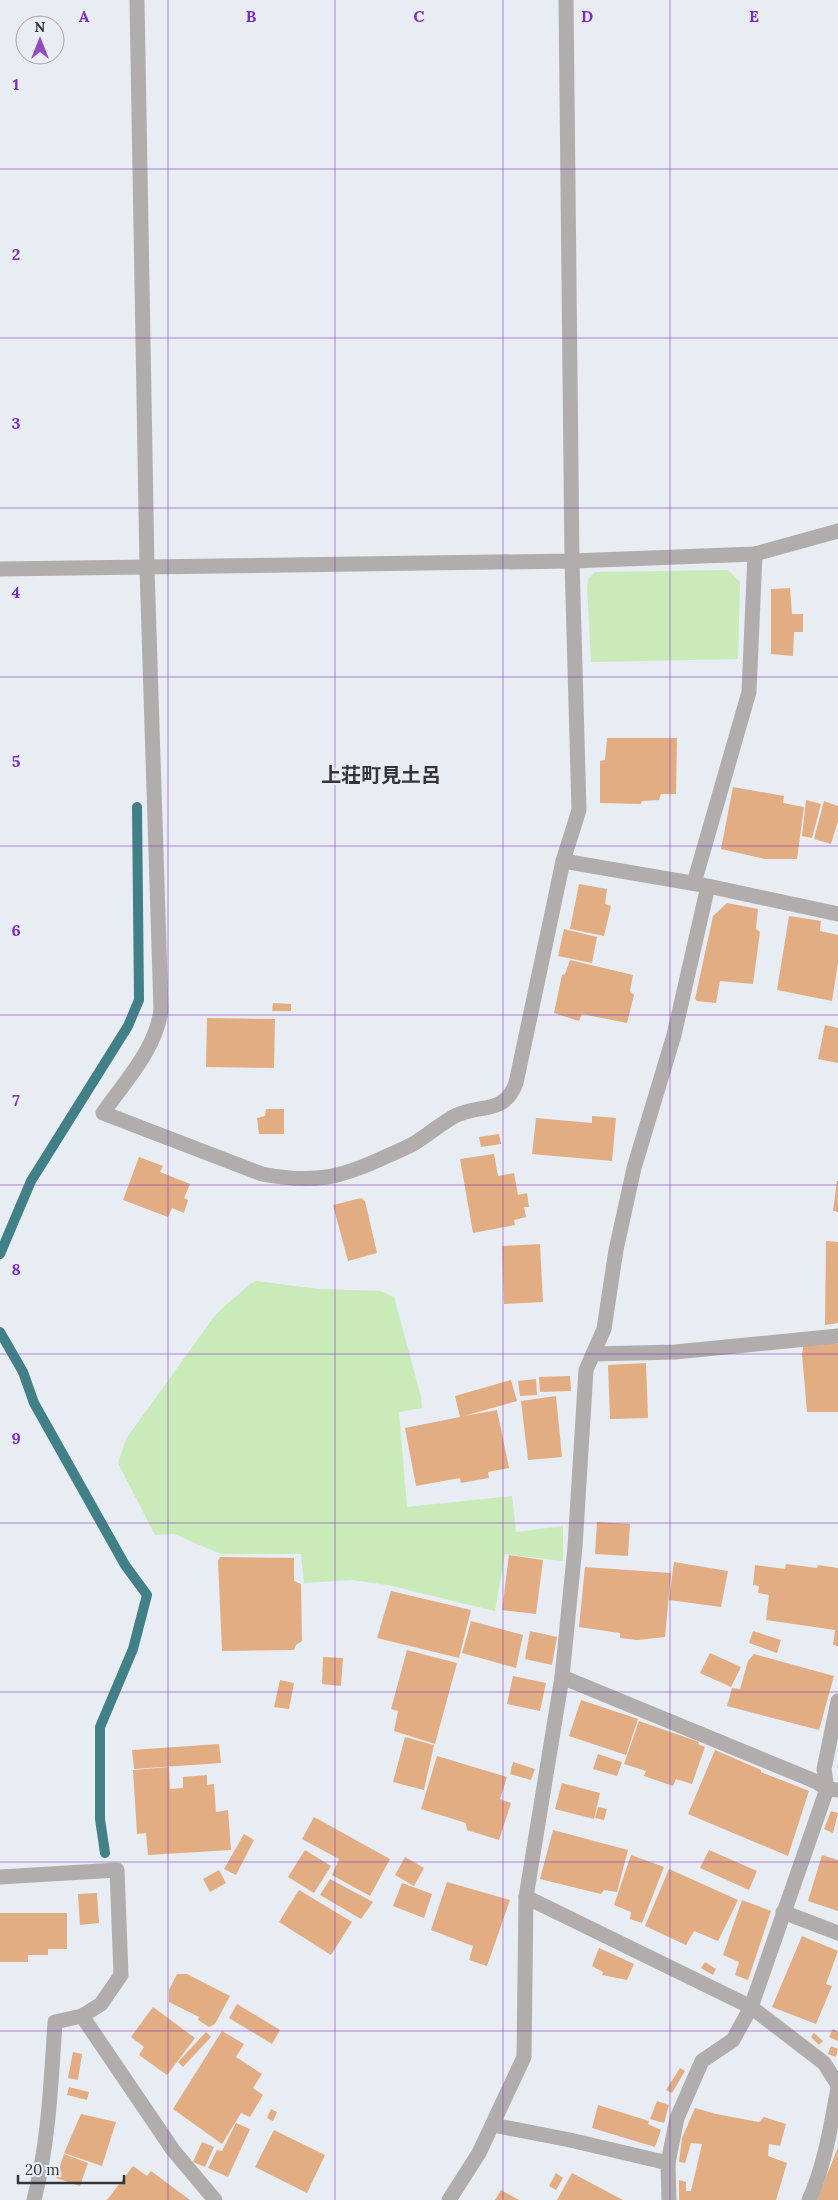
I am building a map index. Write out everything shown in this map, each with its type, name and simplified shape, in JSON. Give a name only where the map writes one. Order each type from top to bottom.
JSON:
[{"type":"street","points":[[137,0],[147,568],[161,1010],[159,1025],[152,1042],[103,1113],[262,1174],[290,1180],[316,1180],[362,1168],[417,1142],[455,1116],[498,1105],[512,1096],[564,862],[580,810],[572,561],[566,0]]},
{"type":"street","points":[[0,569],[572,561],[755,554],[838,531]]},
{"type":"street","points":[[449,2200],[479,2153],[524,2057],[526,1897],[562,1677],[575,1546],[586,1370],[604,1329],[616,1250],[634,1168],[674,1035],[701,884],[749,692],[755,554]]},
{"type":"street","points":[[564,862],[701,884],[838,914]]},
{"type":"street","points":[[593,1354],[692,1350],[838,1336]]},
{"type":"street","points":[[562,1677],[832,1789]]},
{"type":"street","points":[[668,2200],[668,2163],[677,2118],[702,2061],[733,2040],[751,2007],[783,1912],[832,1789],[824,1768],[838,1701]]},
{"type":"street","points":[[0,1877],[118,1870],[121,1975],[101,2004],[82,2016],[55,2022],[49,2118],[43,2166],[34,2200]]},
{"type":"street","points":[[526,1897],[751,2007],[824,2063],[838,2086],[829,2134],[815,2186],[808,2200]]},
{"type":"street","points":[[783,1912],[838,1933]]},
{"type":"street","points":[[82,2016],[173,2150],[215,2200]]},
{"type":"street","points":[[492,2125],[570,2140],[668,2163]]},
{"type":"green space","points":[[728,570],[740,582],[738,659],[591,662],[587,586],[589,578],[595,572]]},
{"type":"green space","points":[[256,1281],[318,1289],[380,1291],[394,1297],[421,1397],[422,1408],[399,1412],[407,1507],[512,1496],[516,1532],[563,1526],[563,1561],[505,1554],[495,1611],[388,1585],[352,1580],[304,1583],[301,1554],[221,1554],[174,1534],[155,1535],[118,1463],[126,1439],[216,1314],[250,1284]]},
{"type":"building","points":[[790,588],[792,614],[803,614],[803,632],[794,632],[793,656],[771,654],[771,589]]},
{"type":"building","points":[[607,738],[677,738],[676,794],[661,794],[659,800],[642,801],[641,804],[600,803],[600,761],[605,760]]},
{"type":"building","points":[[733,787],[784,796],[783,803],[804,807],[797,859],[765,859],[721,849]]},
{"type":"building","points":[[806,800],[821,804],[812,838],[802,836]]},
{"type":"building","points":[[824,801],[838,806],[838,821],[831,844],[814,839]]},
{"type":"building","points":[[579,884],[607,889],[605,904],[611,906],[604,936],[570,929]]},
{"type":"building","points":[[727,903],[758,909],[756,929],[760,932],[753,984],[720,981],[716,1003],[697,1001],[695,999],[713,916]]},
{"type":"building","points":[[789,916],[821,921],[820,931],[838,935],[838,963],[832,1001],[777,990]]},
{"type":"building","points":[[564,929],[597,937],[592,963],[558,956]]},
{"type":"building","points":[[570,960],[633,975],[630,991],[634,995],[627,1023],[582,1014],[579,1021],[554,1013],[562,975],[565,974]]},
{"type":"building","points":[[273,1003],[291,1004],[291,1011],[272,1011]]},
{"type":"building","points":[[207,1018],[275,1019],[274,1068],[206,1067]]},
{"type":"building","points":[[825,1025],[838,1028],[838,1063],[818,1059]]},
{"type":"building","points":[[266,1109],[284,1109],[284,1134],[259,1134],[257,1118],[265,1116]]},
{"type":"building","points":[[592,1116],[616,1118],[612,1161],[532,1154],[536,1118],[592,1123]]},
{"type":"building","points":[[499,1134],[501,1144],[481,1147],[479,1137]]},
{"type":"building","points":[[494,1154],[498,1176],[514,1173],[518,1195],[527,1193],[529,1207],[524,1207],[526,1217],[514,1220],[515,1225],[473,1233],[460,1159]]},
{"type":"building","points":[[139,1157],[163,1166],[160,1172],[190,1184],[184,1198],[188,1200],[184,1213],[172,1208],[168,1217],[123,1200]]},
{"type":"building","points":[[838,1181],[838,1212],[833,1211]]},
{"type":"building","points":[[361,1198],[365,1201],[377,1253],[348,1261],[333,1205]]},
{"type":"building","points":[[826,1241],[838,1242],[838,1323],[825,1325]]},
{"type":"building","points":[[540,1244],[543,1302],[504,1304],[502,1246]]},
{"type":"building","points":[[804,1343],[838,1344],[838,1412],[807,1412],[802,1354]]},
{"type":"building","points":[[646,1363],[648,1418],[610,1419],[608,1365]]},
{"type":"building","points":[[570,1376],[571,1391],[540,1392],[539,1377]]},
{"type":"building","points":[[536,1379],[537,1395],[520,1396],[518,1381]]},
{"type":"building","points":[[511,1380],[517,1401],[464,1416],[497,1410],[509,1468],[488,1472],[489,1478],[461,1483],[460,1478],[416,1486],[405,1428],[460,1417],[455,1396]]},
{"type":"building","points":[[556,1396],[562,1457],[528,1460],[521,1401]]},
{"type":"building","points":[[597,1522],[630,1524],[628,1556],[595,1554]]},
{"type":"building","points":[[509,1555],[543,1560],[536,1614],[502,1610]]},
{"type":"building","points":[[220,1557],[294,1558],[294,1581],[301,1584],[302,1641],[296,1645],[294,1650],[222,1651],[218,1561]]},
{"type":"building","points":[[674,1562],[728,1571],[721,1607],[669,1600]]},
{"type":"building","points":[[786,1564],[817,1568],[818,1565],[838,1568],[838,1646],[833,1645],[835,1630],[766,1620],[769,1595],[758,1593],[759,1586],[753,1585],[755,1565],[785,1569]]},
{"type":"building","points":[[585,1567],[671,1573],[665,1637],[637,1640],[620,1638],[620,1633],[579,1627]]},
{"type":"building","points":[[391,1591],[471,1610],[459,1658],[377,1638]]},
{"type":"building","points":[[471,1621],[523,1635],[516,1668],[462,1653]]},
{"type":"building","points":[[530,1631],[557,1637],[552,1665],[525,1659]]},
{"type":"building","points":[[753,1631],[781,1640],[777,1653],[749,1643]]},
{"type":"building","points":[[407,1650],[457,1663],[435,1744],[394,1731],[398,1711],[391,1709]]},
{"type":"building","points":[[710,1653],[741,1667],[731,1687],[700,1673]]},
{"type":"building","points":[[754,1654],[834,1676],[819,1730],[727,1706],[732,1688],[740,1689],[748,1661]]},
{"type":"building","points":[[323,1657],[343,1658],[341,1686],[322,1684]]},
{"type":"building","points":[[513,1676],[546,1683],[540,1711],[507,1704]]},
{"type":"building","points":[[280,1680],[294,1683],[289,1709],[274,1707]]},
{"type":"building","points":[[581,1700],[638,1719],[626,1755],[569,1736]]},
{"type":"building","points":[[639,1721],[699,1742],[698,1744],[705,1747],[692,1784],[676,1779],[673,1786],[644,1776],[646,1771],[624,1764]]},
{"type":"building","points":[[405,1737],[434,1745],[424,1790],[393,1782]]},
{"type":"building","points":[[219,1744],[221,1763],[134,1769],[132,1750]]},
{"type":"building","points":[[715,1750],[761,1770],[761,1772],[809,1791],[788,1856],[688,1814]]},
{"type":"building","points":[[598,1754],[622,1762],[617,1776],[593,1769]]},
{"type":"building","points":[[437,1756],[507,1777],[500,1799],[511,1803],[499,1840],[467,1830],[466,1823],[421,1809]]},
{"type":"building","points":[[513,1762],[535,1769],[531,1780],[510,1774]]},
{"type":"building","points":[[169,1767],[170,1789],[183,1788],[183,1777],[207,1775],[207,1785],[214,1784],[216,1812],[228,1810],[231,1850],[148,1855],[146,1833],[137,1834],[133,1770]]},
{"type":"building","points":[[562,1783],[600,1793],[594,1819],[555,1809]]},
{"type":"building","points":[[598,1807],[607,1809],[604,1820],[595,1818]]},
{"type":"building","points":[[831,1811],[838,1813],[833,1833],[824,1829]]},
{"type":"building","points":[[314,1817],[390,1859],[370,1896],[332,1875],[339,1859],[302,1839]]},
{"type":"building","points":[[553,1830],[628,1850],[617,1892],[604,1890],[601,1894],[540,1879]]},
{"type":"building","points":[[244,1834],[254,1840],[236,1875],[224,1869]]},
{"type":"building","points":[[305,1850],[331,1866],[314,1893],[288,1877]]},
{"type":"building","points":[[709,1850],[757,1871],[749,1890],[700,1868]]},
{"type":"building","points":[[631,1855],[664,1867],[642,1923],[630,1919],[631,1912],[614,1905]]},
{"type":"building","points":[[822,1855],[838,1860],[838,1911],[808,1901]]},
{"type":"building","points":[[405,1857],[424,1868],[414,1886],[395,1875]]},
{"type":"building","points":[[669,1869],[738,1900],[718,1941],[694,1931],[686,1945],[645,1926]]},
{"type":"building","points":[[219,1870],[226,1883],[210,1892],[203,1879]]},
{"type":"building","points":[[330,1879],[373,1902],[361,1919],[320,1895]]},
{"type":"building","points":[[447,1882],[510,1900],[487,1966],[469,1960],[473,1946],[431,1930]]},
{"type":"building","points":[[402,1883],[432,1894],[424,1918],[393,1906]]},
{"type":"building","points":[[299,1890],[352,1922],[331,1955],[279,1922]]},
{"type":"building","points":[[97,1893],[99,1923],[80,1925],[78,1894]]},
{"type":"building","points":[[742,1900],[771,1911],[748,1980],[735,1975],[739,1962],[723,1955]]},
{"type":"building","points":[[0,1913],[67,1913],[67,1949],[48,1949],[48,1955],[28,1955],[28,1962],[0,1962]]},
{"type":"building","points":[[802,1936],[838,1951],[826,1984],[832,1986],[816,2024],[772,2007]]},
{"type":"building","points":[[599,1948],[634,1964],[627,1980],[602,1975],[603,1972],[592,1966]]},
{"type":"building","points":[[705,1962],[716,1969],[713,1975],[701,1968]]},
{"type":"building","points":[[177,1974],[187,1974],[230,1996],[215,2024],[209,2027],[198,2020],[199,2017],[169,2002],[169,1990]]},
{"type":"building","points":[[237,2004],[280,2030],[272,2044],[229,2018]]},
{"type":"building","points":[[153,2007],[195,2038],[167,2075],[139,2055],[144,2047],[131,2037]]},
{"type":"building","points":[[833,2029],[838,2032],[838,2041],[829,2037]]},
{"type":"building","points":[[222,2031],[244,2044],[236,2057],[262,2074],[253,2088],[263,2095],[250,2117],[241,2113],[222,2144],[173,2109]]},
{"type":"building","points":[[206,2032],[211,2037],[183,2067],[178,2062]]},
{"type":"building","points":[[814,2033],[823,2041],[819,2045],[811,2037]]},
{"type":"building","points":[[831,2046],[838,2049],[836,2057],[828,2054]]},
{"type":"building","points":[[73,2052],[82,2054],[78,2080],[68,2078]]},
{"type":"building","points":[[680,2068],[685,2071],[672,2093],[666,2090]]},
{"type":"building","points":[[69,2087],[89,2092],[87,2100],[67,2095]]},
{"type":"building","points":[[657,2101],[669,2105],[664,2123],[650,2119]]},
{"type":"building","points":[[598,2105],[649,2121],[648,2124],[661,2130],[655,2147],[592,2128]]},
{"type":"building","points":[[695,2108],[759,2122],[764,2117],[786,2124],[780,2146],[769,2144],[768,2156],[787,2163],[776,2200],[679,2200],[679,2180],[686,2182],[686,2191],[691,2191],[702,2144],[691,2143],[685,2163],[679,2162],[682,2138]]},
{"type":"building","points":[[271,2109],[277,2112],[273,2121],[267,2118]]},
{"type":"building","points":[[81,2114],[116,2122],[102,2166],[64,2153]]},
{"type":"building","points":[[236,2123],[250,2129],[228,2177],[208,2168],[217,2150],[222,2151]]},
{"type":"building","points":[[274,2130],[325,2155],[307,2193],[255,2167]]},
{"type":"building","points":[[202,2142],[214,2147],[205,2167],[193,2162]]},
{"type":"building","points":[[838,2147],[838,2200],[817,2200]]},
{"type":"building","points":[[64,2154],[88,2163],[80,2186],[56,2178]]},
{"type":"building","points":[[133,2166],[147,2176],[151,2171],[190,2200],[107,2200]]},
{"type":"building","points":[[556,2173],[563,2178],[556,2190],[549,2186]]},
{"type":"building","points":[[572,2173],[623,2200],[557,2200]]},
{"type":"building","points":[[501,2190],[519,2200],[495,2200]]},
{"type":"waterway","points":[[0,1254],[31,1181],[128,1026],[139,1000],[137,807]]},
{"type":"waterway","points":[[0,1332],[23,1372],[34,1403],[125,1565],[147,1595],[133,1649],[100,1727],[100,1819],[105,1853]]},
{"type":"district","name":"上荘町見土呂","points":[[381,774]]}]
